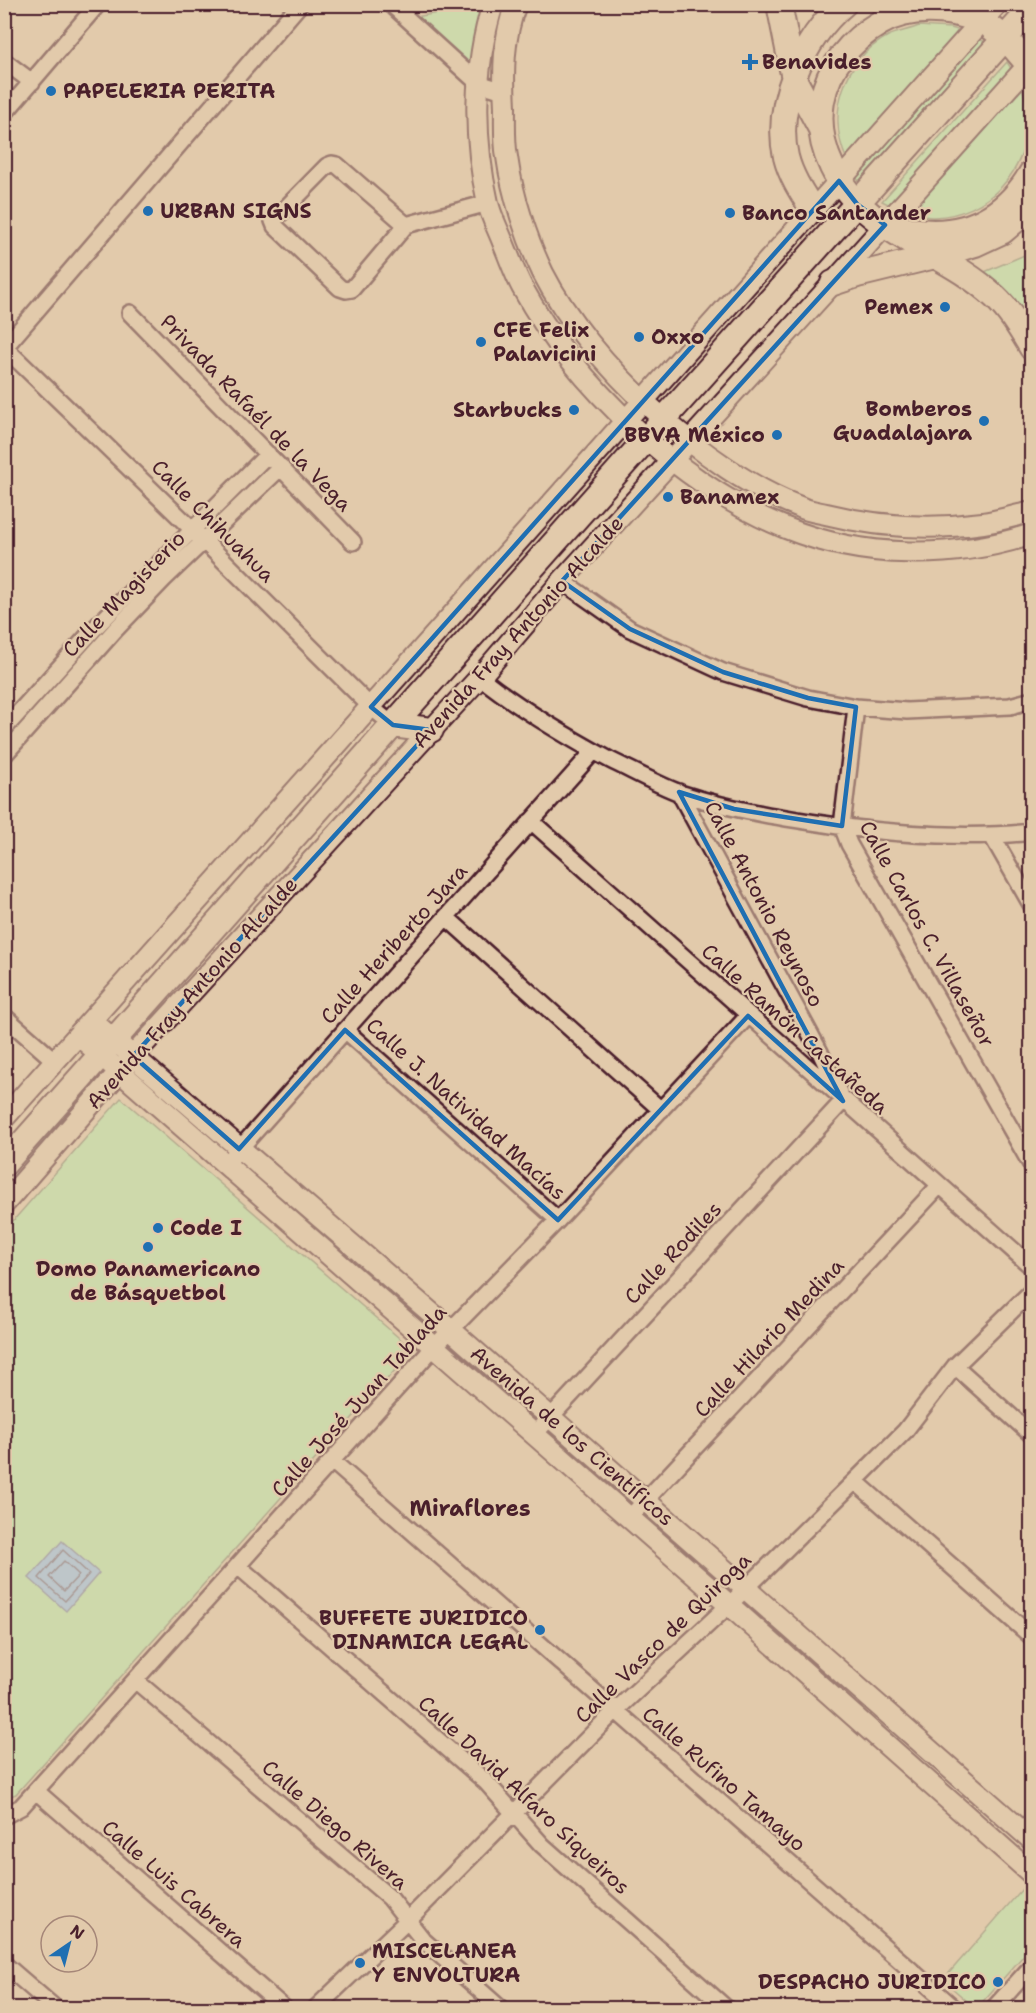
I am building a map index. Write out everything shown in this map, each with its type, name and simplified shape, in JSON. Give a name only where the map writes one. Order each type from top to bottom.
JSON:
[{"type":"main road","points":[[779,4],[794,80],[821,129]]},
{"type":"main road","points":[[813,210],[792,174],[783,142],[784,110],[803,56],[816,35],[844,4]]},
{"type":"main road","points":[[956,4],[989,13],[1006,38],[1030,66]]},
{"type":"main road","name":"Avenida Fray Antonio Alcalde","points":[[4,1164],[646,438],[1032,8]]},
{"type":"main road","points":[[989,13],[960,14],[937,10],[908,12],[888,19],[866,31],[846,49],[832,72],[824,94],[821,129],[825,152],[839,182],[857,204],[885,225],[978,283],[995,297],[1017,322],[1032,348]]},
{"type":"main road","points":[[885,225],[935,233],[965,228],[985,220],[1005,206],[1022,189],[1032,172]]},
{"type":"main road","points":[[833,284],[857,275],[975,244],[1003,231],[1032,206]]},
{"type":"main road","points":[[393,725],[431,730]]},
{"type":"street","points":[[4,114],[98,4]]},
{"type":"street","points":[[5,347],[300,4]]},
{"type":"street","points":[[391,4],[478,83],[504,91]]},
{"type":"street","points":[[493,4],[482,52],[477,98],[480,152],[488,203],[520,285],[536,311],[568,357],[627,420],[672,460],[731,501],[787,528],[844,545],[899,552],[954,552],[1012,541],[1032,534]]},
{"type":"street","points":[[516,4],[504,56],[504,91],[507,156],[518,209],[543,273],[577,327],[644,401],[689,441],[746,482],[800,508],[853,521],[913,528],[984,523],[1032,512]]},
{"type":"street","points":[[4,1118],[989,13]]},
{"type":"street","points":[[4,61],[32,82]]},
{"type":"street","name":"Avenida Fray Antonio Alcalde","points":[[4,1204],[133,1056],[480,677],[562,580],[1030,66]]},
{"type":"street","points":[[405,225],[337,165],[332,164],[327,166],[273,221],[275,226],[340,288],[346,290],[352,289],[405,225],[488,203]]},
{"type":"street","name":"Privada Rafaél de la Vega","points":[[130,313],[353,542]]},
{"type":"street","name":"Calle Chihuahua","points":[[5,347],[371,707],[393,725]]},
{"type":"street","name":"Calle Magisterio","points":[[4,729],[94,629],[268,454]]},
{"type":"street","name":"Calle Magisterio","points":[[4,755],[115,630],[280,467]]},
{"type":"street","points":[[562,580],[630,629],[723,672],[808,698],[856,707],[907,711],[1010,706],[1032,700]]},
{"type":"street","points":[[480,677],[519,707],[637,773],[680,792],[745,811],[904,834],[992,836],[1032,832]]},
{"type":"street","name":"Calle Carlos C. Villaseñor","points":[[856,707],[842,826],[849,844],[1032,1166]]},
{"type":"street","name":"Calle Heriberto Jara","points":[[226,1164],[594,751]]},
{"type":"street","name":"Calle Antonio Reynoso","points":[[680,792],[815,1041],[843,1101]]},
{"type":"street","name":"Calle Ramón Castañeda","points":[[531,821],[1032,1267]]},
{"type":"street","points":[[992,836],[1032,906]]},
{"type":"street","points":[[446,917],[661,1110]]},
{"type":"street","points":[[4,1016],[56,1062]]},
{"type":"street","name":"Calle José Juan Tablada","points":[[4,1816],[21,1807],[36,1791],[434,1347],[558,1220],[748,1016]]},
{"type":"street","name":"Avenida de los Científicos","points":[[92,1021],[120,1072],[729,1605],[1032,1874]]},
{"type":"street","name":"Calle J. Natividad Macías","points":[[345,1030],[558,1220]]},
{"type":"street","name":"Avenida de los Científicos","points":[[79,1035],[133,1056],[451,1330],[1032,1840]]},
{"type":"street","name":"Calle Rodiles","points":[[534,1435],[843,1101]]},
{"type":"street","name":"Calle Hilario Medina","points":[[630,1518],[939,1186]]},
{"type":"street","name":"Calle Vasco de Quiroga","points":[[316,2008],[408,1920],[615,1711],[729,1605],[905,1431],[955,1366],[1032,1290]]},
{"type":"street","points":[[955,1366],[1032,1435]]},
{"type":"street","name":"Calle Rufino Tamayo","points":[[332,1461],[954,2008]]},
{"type":"street","points":[[855,1481],[1032,1637]]},
{"type":"street","name":"Calle David Alfaro Siqueiros","points":[[238,1566],[486,1782],[542,1845],[726,2008]]},
{"type":"street","name":"Calle Diego Rivera","points":[[135,1680],[390,1898],[423,1940],[500,2008]]},
{"type":"street","name":"Calle Luis Cabrera","points":[[36,1791],[284,2008]]},
{"type":"street","points":[[4,1964],[55,2008]]},
{"type":"street","points":[[994,2008],[1032,1966]]},
{"type":"highlighted area","points":[[839,181],[857,204],[885,225],[562,581],[630,629],[723,672],[808,698],[856,707],[842,826],[734,809],[679,792],[843,1101],[748,1016],[558,1220],[345,1030],[239,1149],[133,1056],[431,730],[393,725],[371,707]]},
{"type":"green space","points":[[490,5],[472,69],[410,18]]},
{"type":"green space","points":[[919,26],[961,31],[847,160],[838,125],[843,90],[850,74],[872,46],[888,36]]},
{"type":"green space","points":[[976,37],[985,42],[859,181],[853,174]]},
{"type":"green space","points":[[1007,62],[1012,70],[890,205],[882,201]]},
{"type":"green space","points":[[1022,86],[1028,113],[1026,137],[1013,172],[1002,186],[988,199],[954,214],[934,217],[907,213]]},
{"type":"green space","points":[[1031,249],[1031,323],[1024,310],[982,273],[1027,254]]},
{"type":"green space","points":[[121,1098],[413,1350],[16,1794],[5,1798],[5,1230]]},
{"type":"green space","points":[[1023,1888],[1031,1896],[1031,1947],[975,2008],[943,1980]]},
{"type":"water","points":[[62,1541],[99,1573],[66,1611],[29,1578]]},
{"type":"place","name":"Benavides","points":[[750,62]]},
{"type":"place","name":"PAPELERIA PERITA","points":[[51,91]]},
{"type":"place","name":"URBAN SIGNS","points":[[148,211]]},
{"type":"place","name":"Banco Santander","points":[[730,213]]},
{"type":"place","name":"Pemex","points":[[945,307]]},
{"type":"place","name":"Oxxo","points":[[639,337]]},
{"type":"place","name":"CFE Felix Palavicini","points":[[481,342]]},
{"type":"place","name":"Starbucks","points":[[574,410]]},
{"type":"place","name":"Bomberos Guadalajara","points":[[984,421]]},
{"type":"place","name":"BBVA México","points":[[777,435]]},
{"type":"place","name":"Banamex","points":[[668,497]]},
{"type":"place","name":"Code I","points":[[158,1228]]},
{"type":"place","name":"Domo Panamericano de Básquetbol","points":[[148,1247]]},
{"type":"place","name":"BUFFETE JURIDICO DINAMICA LEGAL","points":[[540,1630]]},
{"type":"place","name":"MISCELANEA Y ENVOLTURA","points":[[360,1963]]},
{"type":"place","name":"DESPACHO JURIDICO","points":[[998,1982]]},
{"type":"district","name":"Miraflores","points":[[470,1508]]}]
